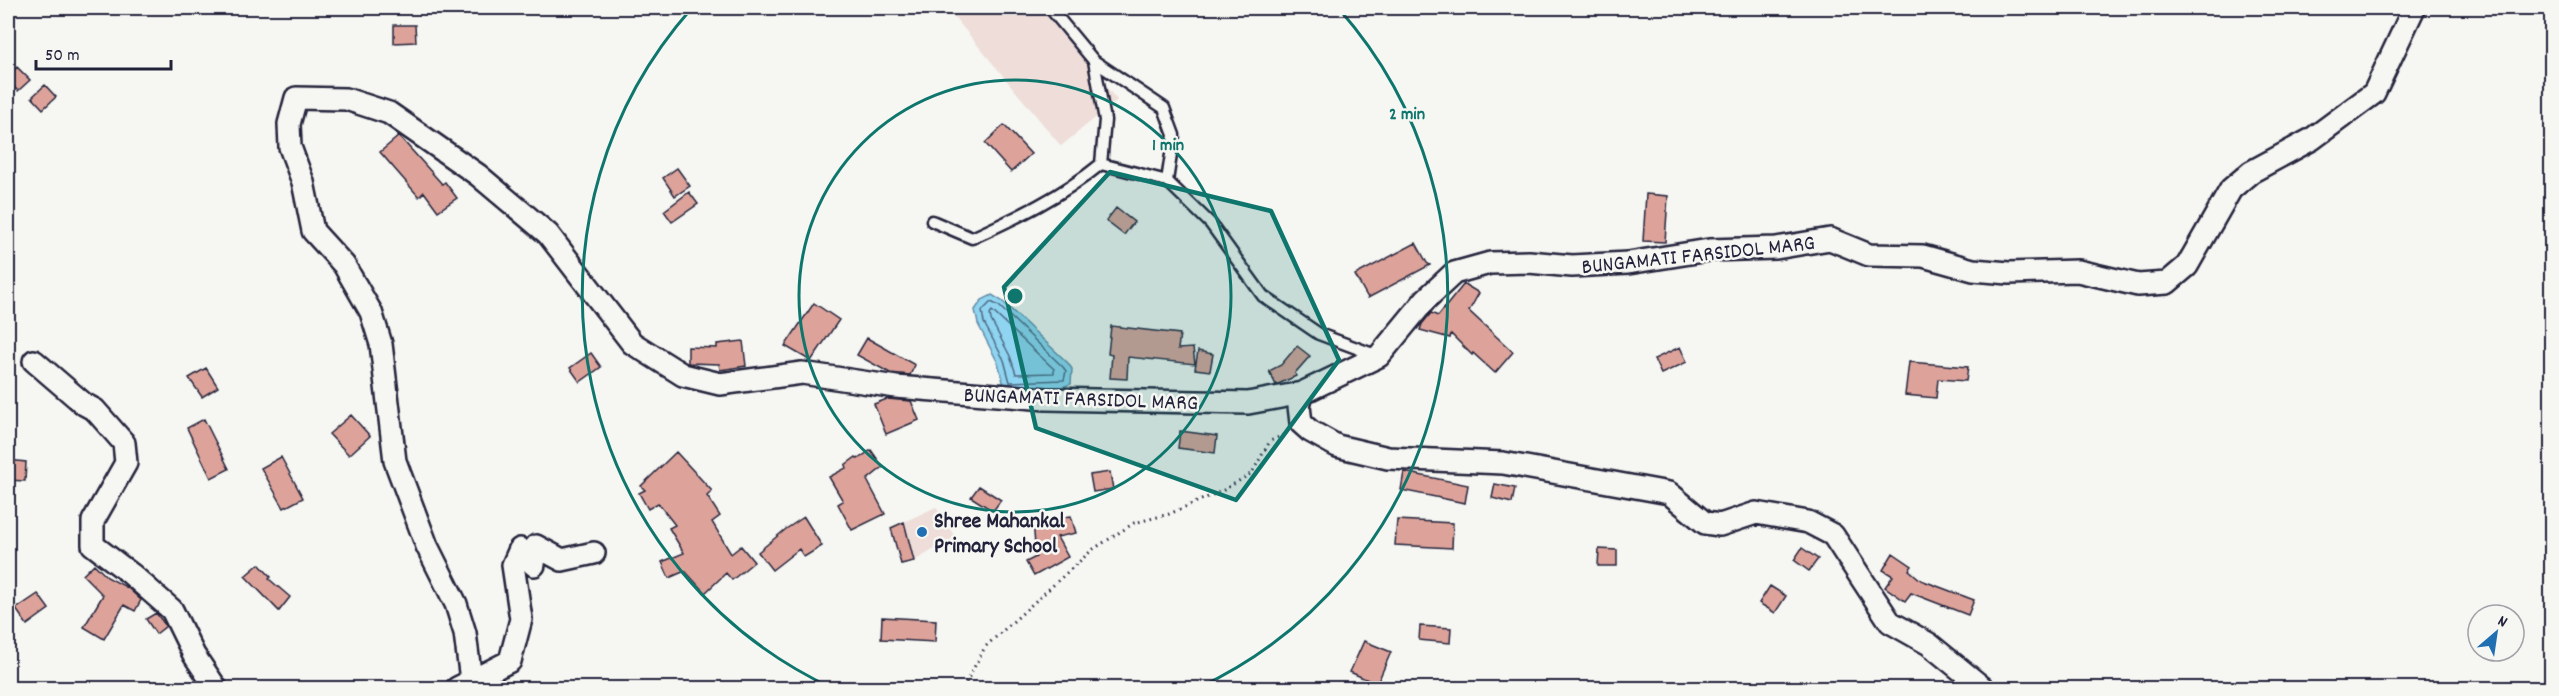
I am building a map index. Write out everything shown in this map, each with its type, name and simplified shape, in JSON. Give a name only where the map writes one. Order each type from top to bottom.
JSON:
[{"type":"street","name":"BUNGAMATI FARSIDOL MARG","points":[[466,686],[465,633],[456,604],[427,546],[395,461],[381,344],[371,312],[344,265],[313,231],[303,182],[290,147],[289,124],[296,98],[346,99],[389,113],[478,175],[548,234],[632,343],[683,375],[720,384],[802,373],[896,387],[1046,399],[1248,403],[1302,393],[1379,356],[1426,299],[1454,273],[1490,263],[1529,262],[1572,266],[1628,263],[1708,250],[1776,248],[1830,239],[1869,255],[1923,256],[1973,270],[2009,273],[2078,271],[2138,285],[2167,283],[2187,266],[2231,189],[2251,172],[2312,139],[2374,93],[2414,8]]},
{"type":"street","points":[[34,361],[84,404],[95,410],[124,443],[126,463],[93,521],[93,545],[172,610],[194,655],[216,688]]},
{"type":"street","points":[[1302,393],[1299,406],[1301,423],[1310,431],[1337,446],[1388,458],[1503,463],[1669,493],[1705,523],[1720,525],[1756,513],[1808,522],[1833,535],[1890,622],[1929,644],[1983,688]]},
{"type":"street","points":[[466,686],[510,661],[521,619],[513,565],[520,549],[534,565],[536,546],[562,560],[594,553]]},
{"type":"lane","points":[[1050,8],[1094,61],[1164,108],[1174,135],[1167,181]]},
{"type":"lane","points":[[932,221],[972,238],[1044,204],[1076,184],[1101,164],[1105,120],[1094,61]]},
{"type":"lane","points":[[1101,164],[1167,181],[1211,224],[1263,296],[1319,334],[1379,356]]},
{"type":"path","points":[[963,688],[986,647],[1092,550],[1134,523],[1169,513],[1222,491],[1252,473],[1270,441],[1295,430],[1301,423]]},
{"type":"highlighted area","points":[[1110,172],[1271,211],[1339,360],[1236,500],[1036,428],[1004,287]]},
{"type":"shaded area","points":[[947,8],[1040,8],[1117,100],[1061,146]]},
{"type":"shaded area","name":"Shree Mahankal Primary School","points":[[936,507],[955,537],[914,561],[901,564],[891,528]]},
{"type":"water","points":[[992,295],[1002,301],[1068,363],[1072,369],[1071,384],[1062,387],[1005,389],[998,363],[978,324],[975,310],[982,300]]},
{"type":"building","points":[[394,25],[415,25],[416,42],[394,43]]},
{"type":"building","points":[[17,67],[30,80],[18,91],[8,81],[8,76]]},
{"type":"building","points":[[45,85],[56,97],[43,109],[32,97]]},
{"type":"building","points":[[1004,125],[1031,154],[1011,172],[985,143]]},
{"type":"building","points":[[399,136],[442,184],[445,182],[457,198],[438,211],[424,192],[419,197],[380,152]]},
{"type":"building","points":[[677,168],[690,186],[675,196],[663,178]]},
{"type":"building","points":[[689,192],[698,204],[672,222],[664,211]]},
{"type":"building","points":[[1646,194],[1668,196],[1665,242],[1643,241]]},
{"type":"building","points":[[1116,208],[1134,222],[1124,235],[1106,221]]},
{"type":"building","points":[[1416,243],[1430,265],[1368,298],[1355,275]]},
{"type":"building","points":[[1464,284],[1479,293],[1469,311],[1513,352],[1495,373],[1451,334],[1450,338],[1420,330],[1431,313],[1438,316]]},
{"type":"building","points":[[814,303],[839,320],[811,361],[785,346]]},
{"type":"building","points":[[1111,326],[1180,334],[1178,349],[1193,348],[1195,364],[1128,357],[1127,379],[1110,378],[1112,355],[1108,354]]},
{"type":"building","points":[[867,338],[915,365],[910,375],[890,373],[857,355]]},
{"type":"building","points":[[743,341],[746,366],[720,370],[719,364],[688,363],[688,347],[717,348],[717,344]]},
{"type":"building","points":[[1297,346],[1310,356],[1295,373],[1296,376],[1276,385],[1269,371],[1281,365]]},
{"type":"building","points":[[1680,347],[1687,362],[1661,374],[1654,359]]},
{"type":"building","points":[[1198,351],[1213,354],[1210,371],[1195,369]]},
{"type":"building","points":[[591,353],[601,367],[580,382],[570,368]]},
{"type":"building","points":[[1909,362],[1968,367],[1966,381],[1938,379],[1936,398],[1905,395]]},
{"type":"building","points":[[206,368],[218,387],[202,397],[189,378]]},
{"type":"building","points":[[887,399],[911,401],[919,420],[886,434],[874,404]]},
{"type":"building","points":[[351,415],[370,436],[349,455],[329,434]]},
{"type":"building","points":[[204,419],[229,469],[211,478],[187,428]]},
{"type":"building","points":[[1180,431],[1217,436],[1215,453],[1178,448]]},
{"type":"building","points":[[871,450],[883,467],[867,480],[885,514],[852,530],[838,504],[843,501],[829,477],[846,468],[845,465],[856,457],[858,459]]},
{"type":"building","points":[[676,452],[712,491],[707,496],[720,516],[712,522],[731,554],[741,546],[754,562],[732,580],[726,573],[705,593],[685,571],[669,578],[662,562],[684,553],[669,528],[675,525],[658,503],[648,509],[639,493],[645,490],[641,486]]},
{"type":"building","points":[[281,457],[303,498],[284,508],[261,468]]},
{"type":"building","points":[[8,460],[26,462],[25,481],[8,480]]},
{"type":"building","points":[[1110,472],[1113,489],[1093,492],[1090,475]]},
{"type":"building","points":[[1404,472],[1468,485],[1465,503],[1401,490]]},
{"type":"building","points":[[1495,484],[1515,488],[1512,503],[1492,498]]},
{"type":"building","points":[[979,486],[1001,500],[993,511],[971,497]]},
{"type":"building","points":[[1071,516],[1076,533],[1057,537],[1068,557],[1034,576],[1026,562],[1036,557],[1033,521]]},
{"type":"building","points":[[804,517],[822,546],[804,557],[799,549],[772,570],[758,552]]},
{"type":"building","points":[[1397,520],[1453,523],[1452,548],[1395,545]]},
{"type":"building","points":[[904,522],[914,561],[901,564],[891,528]]},
{"type":"building","points":[[1802,548],[1818,559],[1809,571],[1794,560]]},
{"type":"building","points":[[1599,549],[1617,550],[1617,566],[1598,566]]},
{"type":"building","points":[[1893,553],[1912,566],[1909,570],[1921,580],[1974,600],[1968,615],[1911,593],[1905,601],[1885,587],[1893,576],[1883,570]]},
{"type":"building","points":[[94,564],[107,577],[128,588],[141,600],[135,611],[124,605],[104,639],[84,627],[103,595],[83,575]]},
{"type":"building","points":[[259,564],[271,577],[269,579],[290,597],[279,611],[245,576]]},
{"type":"building","points":[[1770,586],[1786,596],[1775,613],[1759,603]]},
{"type":"building","points":[[38,594],[49,609],[27,625],[16,609]]},
{"type":"building","points":[[156,613],[166,626],[156,634],[146,619]]},
{"type":"building","points":[[882,617],[936,620],[935,642],[881,639]]},
{"type":"building","points":[[1420,626],[1451,628],[1450,643],[1419,640]]},
{"type":"building","points":[[1364,641],[1391,652],[1377,684],[1350,672]]},
{"type":"place","name":"Shree Mahankal Primary School","points":[[922,532]]}]
